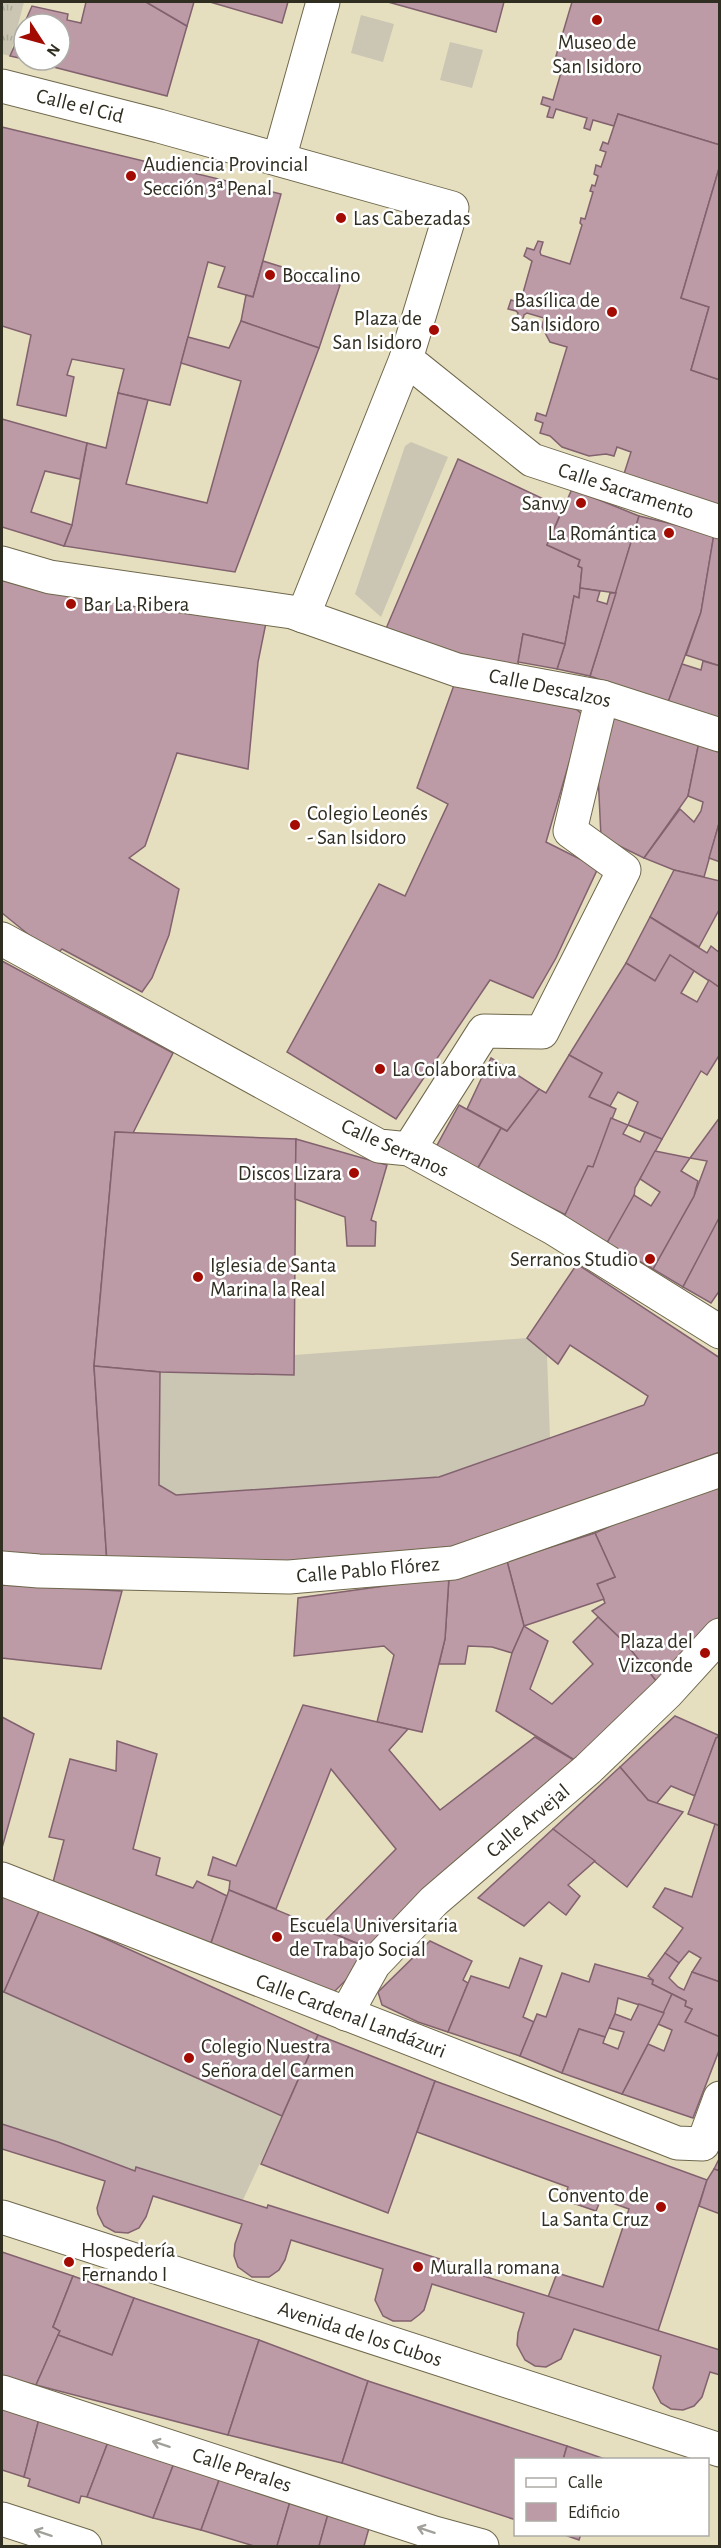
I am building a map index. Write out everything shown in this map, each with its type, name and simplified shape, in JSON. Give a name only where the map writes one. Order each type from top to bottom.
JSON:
[{"type":"street","points":[[279,159],[323,2]]},
{"type":"street","name":"Calle el Cid","points":[[2,86],[159,126],[452,208],[406,359]]},
{"type":"street","points":[[303,616],[406,359]]},
{"type":"street","name":"Calle Sacramento","points":[[406,359],[532,460],[720,522]]},
{"type":"street","name":"Calle Descalzos","points":[[2,563],[50,577],[292,612],[458,670],[602,697],[720,735]]},
{"type":"street","points":[[409,1149],[484,1031],[542,1032],[624,870],[570,831],[602,697]]},
{"type":"street","name":"Calle Serranos","points":[[2,939],[379,1146],[409,1149],[715,1320]]},
{"type":"street","name":"Calle Pablo Flórez","points":[[2,1568],[39,1571],[289,1577],[454,1563],[720,1470]]},
{"type":"street","name":"Calle Arvejal","points":[[346,2014],[374,1964],[434,1901],[588,1769],[667,1693],[720,1635]]},
{"type":"street","name":"Calle Cardenal Landázuri","points":[[2,1879],[677,2143],[703,2144],[720,2098]]},
{"type":"street","name":"Avenida de los Cubos","points":[[2,2217],[720,2450]]},
{"type":"street","name":"Calle Perales","points":[[2,2392],[482,2547]]},
{"type":"street","points":[[2,2519],[85,2547]]},
{"type":"green space","points":[[2,2],[24,2],[21,12],[12,12],[10,56],[2,54]]},
{"type":"green space","points":[[361,15],[394,24],[383,62],[351,53]]},
{"type":"green space","points":[[450,42],[483,50],[472,88],[440,80]]},
{"type":"green space","points":[[411,442],[448,457],[381,617],[355,594],[405,446]]},
{"type":"green space","points":[[527,1338],[547,1355],[550,1438],[439,1477],[176,1495],[159,1485],[160,1372],[294,1355]]},
{"type":"green space","points":[[2,1991],[282,2116],[243,2200],[136,2167],[135,2171],[2,2124]]},
{"type":"building","points":[[86,2],[146,2],[187,26],[167,96],[72,72],[72,21],[81,23]]},
{"type":"building","points":[[146,2],[194,2],[187,26]]},
{"type":"building","points":[[210,2],[288,2],[282,23]]},
{"type":"building","points":[[388,2],[504,2],[496,32]]},
{"type":"building","points":[[572,2],[720,2],[720,145],[618,114],[614,126],[593,120],[590,130],[584,128],[587,118],[556,109],[553,118],[547,117],[550,107],[541,104],[543,97],[553,100],[565,59],[556,56]]},
{"type":"building","points":[[32,6],[59,12],[29,12]]},
{"type":"building","name":"Basílica de San Isidoro","points":[[618,114],[720,145],[720,165],[681,298],[709,307],[691,370],[720,380],[720,508],[623,477],[631,452],[617,447],[614,456],[606,454],[589,456],[562,447],[550,436],[540,433],[543,423],[535,420],[537,413],[546,416],[567,347],[550,342],[542,327],[544,318],[527,313],[522,323],[515,321],[518,313],[516,311],[508,309],[511,300],[518,302],[521,300],[532,261],[524,256],[527,248],[534,250],[538,241],[543,242],[541,255],[570,264],[582,225],[581,218],[585,219],[593,192],[590,191],[592,185],[595,186],[598,176],[594,174],[596,165],[601,167],[606,152],[600,150],[603,142],[608,144]]},
{"type":"building","points":[[2,127],[281,194],[253,297],[218,287],[225,267],[208,262],[170,405],[118,393],[124,369],[72,359],[67,375],[74,377],[66,416],[17,405],[31,335],[2,326]]},
{"type":"building","points":[[720,165],[720,380],[691,370],[709,307],[681,298]]},
{"type":"building","points":[[263,261],[340,285],[319,348],[241,321],[246,295],[253,297]]},
{"type":"building","points":[[241,321],[319,348],[235,572],[64,546],[72,525],[87,443],[106,448],[118,393],[148,400],[126,484],[207,503],[241,381],[181,363],[188,337],[229,348]]},
{"type":"building","points":[[2,419],[87,443],[80,479],[45,471],[31,512],[72,525],[64,546],[2,527]]},
{"type":"building","points":[[458,459],[563,508],[547,545],[580,560],[578,566],[582,568],[579,598],[574,596],[565,644],[523,634],[517,671],[443,652],[385,631]]},
{"type":"building","points":[[572,489],[639,516],[616,593],[580,588],[582,568],[578,566],[580,560],[547,545]]},
{"type":"building","points":[[639,516],[714,534],[701,612],[667,705],[590,676]]},
{"type":"building","points":[[714,534],[720,536],[720,666],[686,655],[701,612]]},
{"type":"building","points":[[2,579],[267,618],[258,662],[248,769],[177,753],[145,846],[129,858],[179,889],[169,935],[152,978],[142,992],[62,949],[55,956],[2,913]]},
{"type":"building","points":[[580,588],[600,591],[597,601],[607,604],[610,593],[616,593],[590,676],[557,669],[565,644],[574,596],[579,598]]},
{"type":"building","points":[[523,634],[565,644],[557,669],[518,662]]},
{"type":"building","points":[[703,661],[720,666],[720,722],[667,705],[682,664],[701,670]]},
{"type":"building","points":[[454,685],[576,709],[583,715],[546,842],[598,868],[556,958],[533,998],[490,980],[396,1119],[287,1052],[379,884],[405,896],[448,804],[417,788]]},
{"type":"building","points":[[615,714],[699,742],[688,796],[644,858],[601,837],[598,774]]},
{"type":"building","points":[[699,742],[720,748],[720,820],[704,877],[674,870],[644,858],[680,809],[694,822],[701,811],[703,802],[688,796]]},
{"type":"building","points":[[720,820],[720,862],[709,858]]},
{"type":"building","points":[[674,870],[720,881],[720,908],[699,947],[650,917]]},
{"type":"building","points":[[650,917],[707,953],[711,946],[720,953],[720,988],[670,955],[655,981],[626,963]]},
{"type":"building","points":[[670,955],[694,971],[681,993],[697,1002],[709,980],[720,988],[720,1054],[707,1075],[701,1071],[662,1139],[628,1125],[638,1102],[618,1092],[610,1106],[589,1097],[602,1073],[569,1055],[626,963],[655,981]]},
{"type":"building","points":[[2,961],[173,1053],[133,1133],[115,1132],[94,1366],[107,1563],[2,1559]]},
{"type":"building","points":[[569,1055],[602,1073],[589,1097],[616,1109],[593,1167],[588,1166],[566,1215],[476,1171],[501,1128],[507,1131],[539,1089],[546,1093]]},
{"type":"building","points":[[491,1058],[539,1089],[507,1131],[467,1109]]},
{"type":"building","points":[[459,1105],[501,1128],[476,1171],[435,1149]]},
{"type":"building","points":[[720,1117],[720,1218],[683,1287],[653,1269],[694,1196],[707,1161],[690,1158]]},
{"type":"building","points":[[611,1118],[628,1125],[623,1134],[640,1142],[645,1132],[662,1139],[635,1188],[634,1198],[607,1243],[563,1219],[588,1166],[593,1167]]},
{"type":"building","name":"Iglesia de Santa Marina la Real","points":[[115,1132],[296,1139],[294,1375],[160,1372],[94,1366]]},
{"type":"building","points":[[296,1139],[387,1165],[371,1220],[376,1222],[375,1246],[347,1246],[345,1217],[295,1199]]},
{"type":"building","points":[[655,1151],[690,1158],[681,1171],[698,1181],[694,1196],[653,1269],[607,1243],[634,1195],[651,1206],[660,1192],[640,1179]]},
{"type":"building","points":[[719,1218],[720,1290],[711,1303],[683,1287]]},
{"type":"building","points":[[577,1264],[720,1358],[720,1452],[460,1546],[278,1562],[107,1563],[94,1366],[160,1372],[159,1485],[176,1495],[439,1477],[644,1405],[648,1396],[570,1345],[558,1364],[527,1338]]},
{"type":"building","points":[[713,1479],[720,1479],[720,1618],[662,1688],[625,1643],[592,1611],[605,1603],[597,1584],[615,1577],[595,1533]]},
{"type":"building","points":[[595,1533],[615,1577],[597,1584],[604,1599],[524,1626],[507,1561]]},
{"type":"building","points":[[507,1561],[524,1626],[512,1653],[492,1647],[468,1646],[465,1664],[439,1664],[445,1639],[449,1577]]},
{"type":"building","points":[[449,1577],[445,1639],[422,1732],[377,1722],[394,1655],[384,1646],[294,1656],[298,1598]]},
{"type":"building","points":[[2,1585],[122,1591],[101,1669],[2,1658]]},
{"type":"building","points":[[598,1617],[625,1643],[662,1688],[584,1766],[496,1711],[512,1653],[524,1626],[548,1641],[530,1689],[552,1704],[593,1664],[573,1642]]},
{"type":"building","points":[[303,1705],[408,1729],[389,1750],[440,1810],[535,1737],[584,1766],[375,1951],[319,1927],[396,1849],[331,1769],[276,1909],[229,1890],[230,1881],[208,1875],[213,1857],[236,1866]]},
{"type":"building","points":[[675,1716],[720,1736],[716,1738],[695,1796],[671,1786],[656,1804],[648,1800],[620,1767]]},
{"type":"building","points":[[2,1717],[34,1734],[2,1848]]},
{"type":"building","points":[[720,1736],[720,1826],[688,1814],[716,1738]]},
{"type":"building","points":[[117,1741],[157,1754],[133,1849],[160,1858],[156,1875],[193,1888],[197,1881],[227,1896],[210,1946],[51,1890],[64,1840],[49,1837],[70,1759],[116,1771]]},
{"type":"building","points":[[620,1767],[648,1800],[683,1812],[627,1887],[553,1829]]},
{"type":"building","points":[[715,1824],[720,1826],[720,1982],[692,1972],[701,1958],[689,1951],[679,1963],[665,1953],[683,1928],[653,1907],[665,1888],[692,1897]]},
{"type":"building","points":[[553,1829],[595,1861],[568,1885],[580,1896],[566,1915],[549,1902],[524,1926],[478,1898]]},
{"type":"building","name":"Escuela Universitaria de Trabajo Social","points":[[229,1890],[375,1951],[333,1993],[210,1946]]},
{"type":"building","points":[[2,1894],[40,1909],[4,1992],[2,1991]]},
{"type":"building","points":[[40,1909],[318,2035],[282,2116],[4,1992]]},
{"type":"building","points":[[430,1941],[472,1961],[463,1980],[468,1983],[448,2032],[418,2022],[382,2005],[378,1992]]},
{"type":"building","points":[[665,1953],[679,1963],[669,1978],[678,1987],[684,1990],[692,1972],[720,1982],[720,2037],[685,2022],[692,2009],[685,2006],[686,2001],[652,1984],[653,1980],[648,1976]]},
{"type":"building","points":[[520,1958],[542,1966],[523,2017],[534,2022],[520,2056],[448,2032],[471,1976],[509,1988]]},
{"type":"building","points":[[595,1964],[653,1980],[652,1984],[672,1994],[664,2013],[618,1998],[615,2014],[605,2037],[579,2029],[562,2073],[520,2056],[537,2014],[546,2017],[562,1973],[589,1982]]},
{"type":"building","points":[[672,1994],[686,2001],[685,2006],[692,2009],[685,2022],[720,2037],[720,2048],[693,2118],[622,2094],[648,2044],[664,2051],[672,2030],[658,2024]]},
{"type":"building","points":[[639,2004],[664,2013],[622,2094],[562,2073],[579,2029],[605,2037],[603,2043],[618,2049],[624,2032],[609,2028],[615,2014],[631,2020]]},
{"type":"building","points":[[318,2035],[435,2081],[388,2213],[261,2164]]},
{"type":"building","name":"Convento de La Santa Cruz","points":[[435,2081],[707,2180],[658,2331],[548,2297],[557,2273],[603,2287],[629,2209],[601,2199],[596,2211],[564,2200],[568,2187],[417,2132]]},
{"type":"building","name":"Muralla romana","points":[[2,2124],[135,2171],[136,2167],[267,2208],[268,2205],[459,2265],[458,2268],[720,2350],[720,2375],[710,2372],[702,2397],[694,2406],[683,2410],[671,2409],[661,2403],[653,2388],[661,2356],[574,2329],[561,2359],[546,2367],[535,2366],[525,2360],[517,2345],[524,2313],[432,2284],[424,2310],[420,2314],[411,2321],[393,2321],[383,2316],[375,2300],[383,2269],[291,2240],[285,2260],[279,2270],[269,2277],[252,2277],[238,2267],[234,2256],[235,2244],[242,2224],[153,2196],[146,2217],[139,2228],[128,2233],[115,2232],[104,2226],[98,2214],[97,2208],[105,2181],[2,2149]]},
{"type":"building","points":[[720,2157],[720,2171],[714,2169]]},
{"type":"building","points":[[714,2169],[720,2171],[720,2214],[699,2206],[707,2180]]},
{"type":"building","points":[[2,2252],[73,2276],[53,2327],[60,2331],[36,2385],[2,2377]]},
{"type":"building","points":[[73,2276],[134,2298],[112,2355],[58,2335],[60,2331],[53,2327]]},
{"type":"building","points":[[134,2298],[259,2340],[228,2435],[36,2385],[58,2335],[112,2355]]},
{"type":"building","points":[[259,2340],[368,2381],[342,2463],[228,2435]]},
{"type":"building","points":[[368,2381],[567,2446],[564,2458],[514,2458],[514,2519],[342,2463]]},
{"type":"building","points":[[2,2402],[40,2415],[24,2477],[2,2470]]},
{"type":"building","points":[[40,2415],[110,2437],[87,2497],[81,2496],[79,2503],[28,2486],[30,2479],[24,2477]]},
{"type":"building","points":[[110,2437],[176,2458],[153,2518],[87,2497]]},
{"type":"building","points":[[567,2446],[602,2458],[564,2458]]},
{"type":"building","points":[[176,2458],[222,2472],[201,2530],[153,2518]]},
{"type":"building","points":[[222,2472],[292,2495],[277,2546],[254,2546],[201,2530]]},
{"type":"building","points":[[292,2495],[330,2507],[319,2546],[277,2546]]},
{"type":"building","points":[[330,2507],[371,2521],[364,2546],[319,2546]]},
{"type":"building","points":[[568,2536],[580,2536],[579,2540]]},
{"type":"place","name":"Museo de San Isidoro","points":[[597,20]]},
{"type":"place","name":"Audiencia Provincial Sección 3ª Penal","points":[[131,176]]},
{"type":"place","name":"Las Cabezadas","points":[[341,218]]},
{"type":"place","name":"Boccalino","points":[[270,275]]},
{"type":"place","name":"Basílica de San Isidoro","points":[[612,312]]},
{"type":"place","name":"Plaza de San Isidoro","points":[[434,330]]},
{"type":"place","name":"Sanvy","points":[[581,503]]},
{"type":"place","name":"La Romántica","points":[[669,533]]},
{"type":"place","name":"Bar La Ribera","points":[[71,604]]},
{"type":"place","name":"Colegio Leonés - San Isidoro","points":[[295,825]]},
{"type":"place","name":"La Colaborativa","points":[[380,1069]]},
{"type":"place","name":"Discos Lizara","points":[[354,1173]]},
{"type":"place","name":"Serranos Studio","points":[[650,1259]]},
{"type":"place","name":"Iglesia de Santa Marina la Real","points":[[198,1277]]},
{"type":"place","name":"Plaza del Vizconde","points":[[705,1653]]},
{"type":"place","name":"Escuela Universitaria de Trabajo Social","points":[[277,1937]]},
{"type":"place","name":"Colegio Nuestra Señora del Carmen","points":[[189,2058]]},
{"type":"place","name":"Convento de La Santa Cruz","points":[[661,2207]]},
{"type":"place","name":"Hospedería Fernando I","points":[[69,2262]]},
{"type":"place","name":"Muralla romana","points":[[418,2267]]}]
